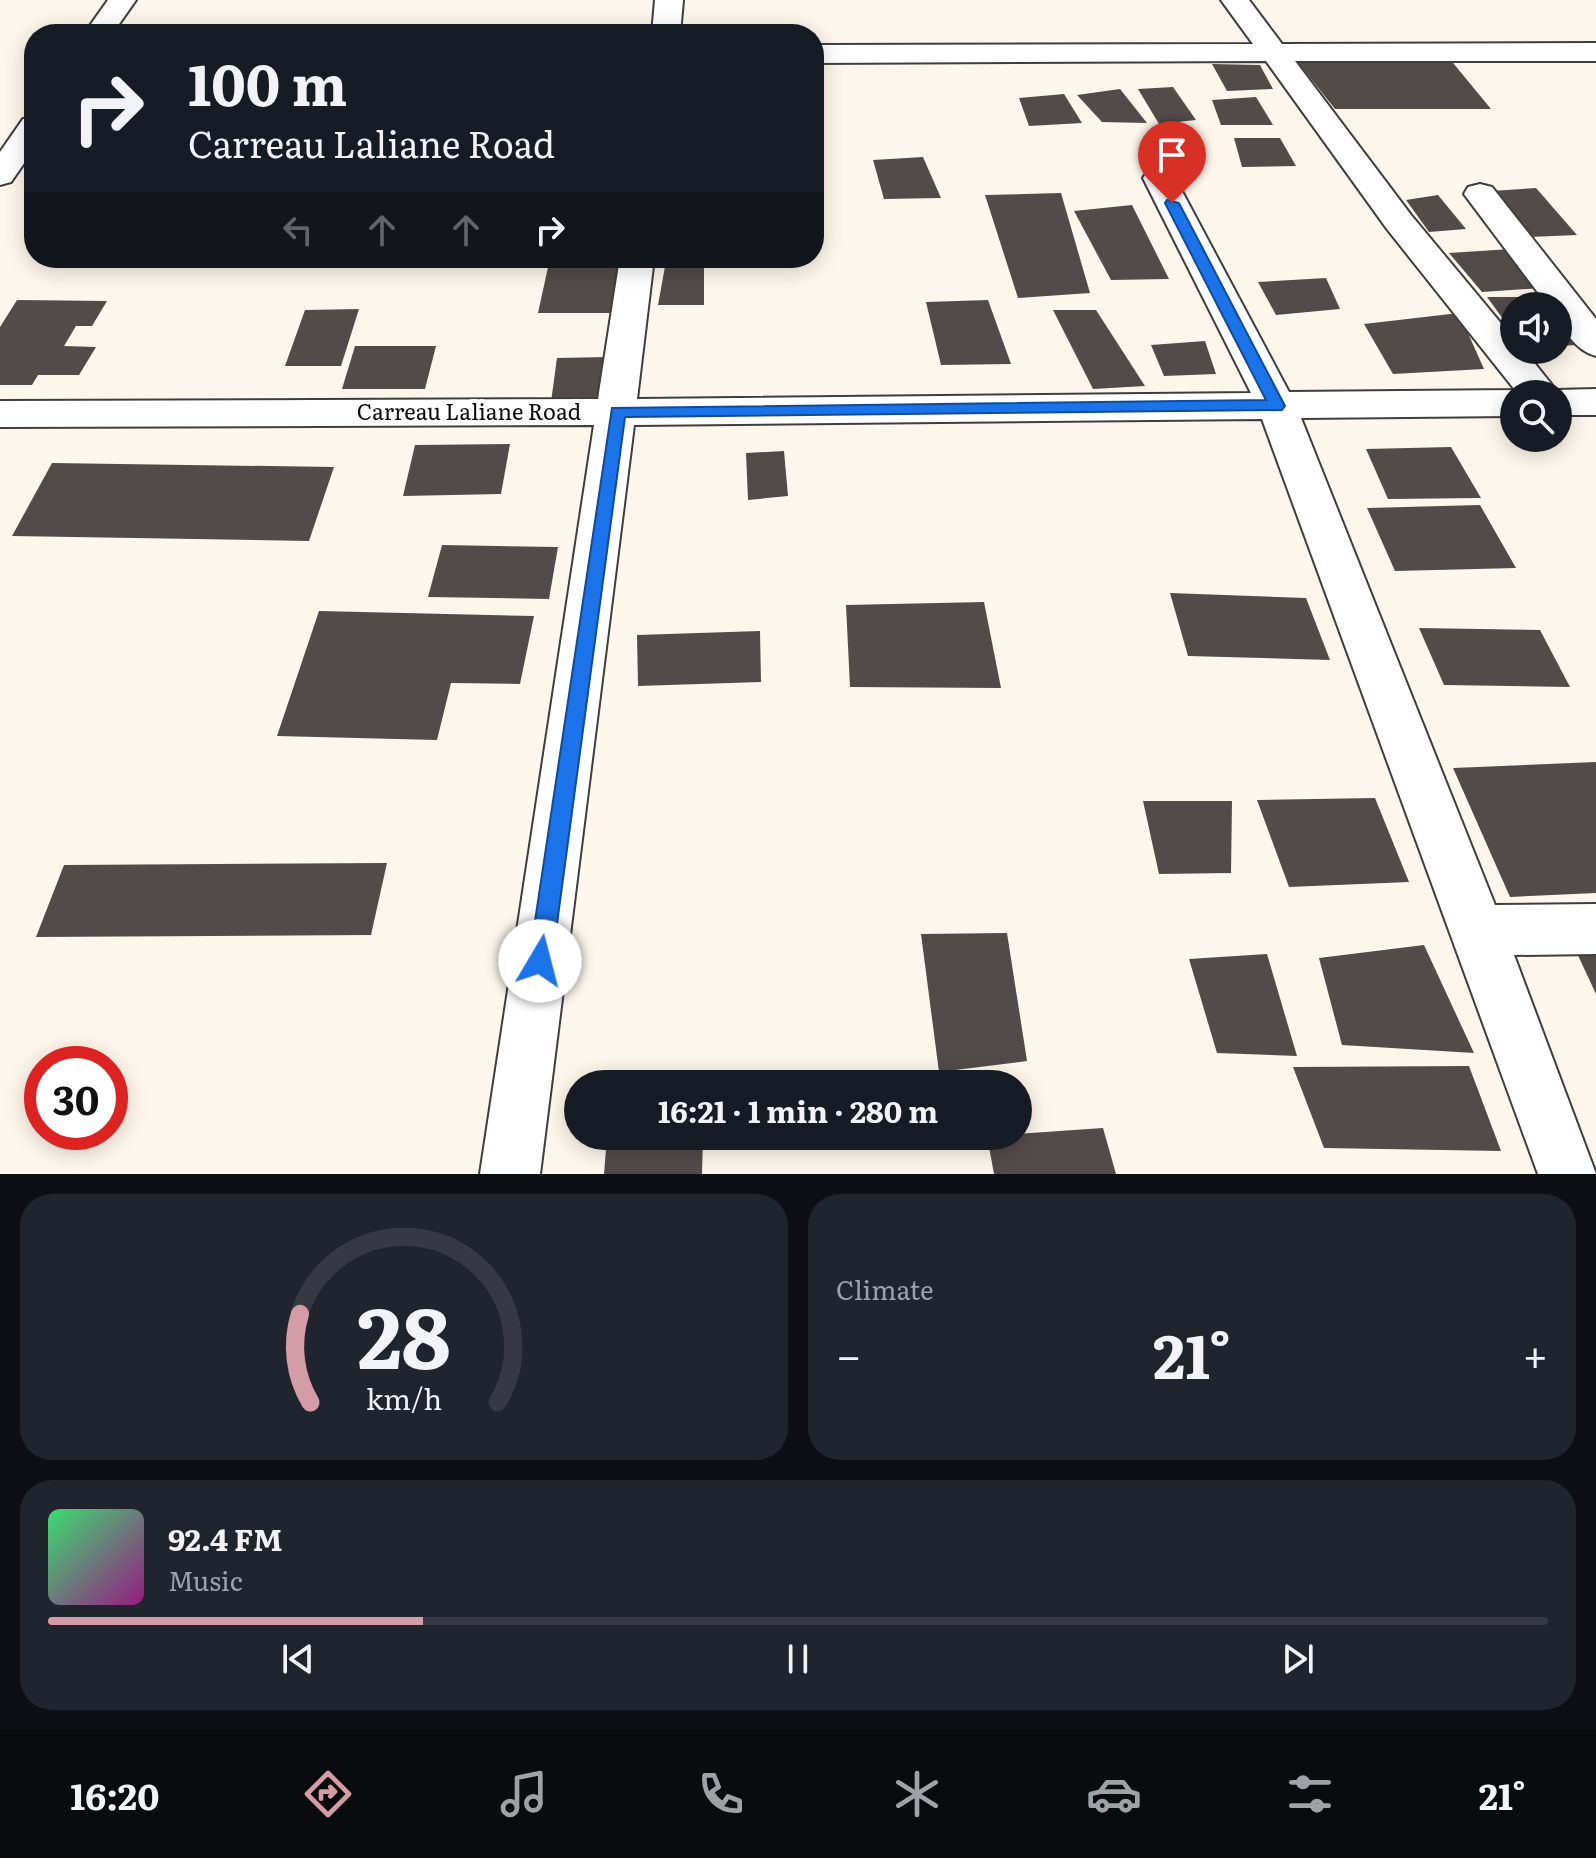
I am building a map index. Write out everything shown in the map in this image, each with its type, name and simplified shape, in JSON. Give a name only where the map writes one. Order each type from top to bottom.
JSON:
[{"type":"street","points":[[105,24],[122,0]]},
{"type":"street","points":[[667,24],[669,0]]},
{"type":"street","points":[[1235,0],[1399,222],[1528,380]]},
{"type":"street","points":[[824,54],[1596,52]]},
{"type":"street","points":[[0,175],[24,140]]},
{"type":"street","points":[[1159,178],[1277,406],[1568,1174]]},
{"type":"street","points":[[1480,194],[1596,344]]},
{"type":"street","points":[[510,1174],[636,268]]},
{"type":"street","points":[[1572,402],[1596,402]]},
{"type":"street","name":"Carreau Laliane Road","points":[[0,414],[617,412],[1500,403]]},
{"type":"street","points":[[1478,930],[1596,929]]},
{"type":"building","points":[[1449,58],[1491,109],[1335,109],[1296,60]]},
{"type":"building","points":[[1212,64],[1260,65],[1273,89],[1227,91]]},
{"type":"building","points":[[1173,87],[1196,120],[1159,124],[1138,89]]},
{"type":"building","points":[[1120,89],[1147,123],[1102,122],[1077,95]]},
{"type":"building","points":[[1064,94],[1082,123],[1029,126],[1019,98]]},
{"type":"building","points":[[1256,97],[1273,125],[1221,125],[1212,100]]},
{"type":"building","points":[[1234,138],[1280,138],[1296,166],[1242,167]]},
{"type":"building","points":[[923,157],[941,198],[884,199],[873,160]]},
{"type":"building","points":[[1536,188],[1577,235],[1530,237],[1491,191]]},
{"type":"building","points":[[1061,193],[1090,293],[1018,298],[985,195]]},
{"type":"building","points":[[1438,195],[1466,229],[1429,232],[1406,200]]},
{"type":"building","points":[[1132,205],[1169,279],[1111,280],[1074,211]]},
{"type":"building","points":[[1511,249],[1541,288],[1482,292],[1449,253]]},
{"type":"building","points":[[548,268],[624,268],[617,313],[538,313]]},
{"type":"building","points":[[665,268],[704,268],[704,305],[658,305]]},
{"type":"building","points":[[1326,278],[1340,309],[1276,315],[1258,282]]},
{"type":"building","points":[[1487,297],[1500,297],[1500,315]]},
{"type":"building","points":[[17,300],[107,301],[92,326],[76,326],[64,346],[96,347],[79,375],[38,375],[32,385],[0,385],[0,327]]},
{"type":"building","points":[[988,300],[1011,364],[941,365],[926,302]]},
{"type":"building","points":[[359,309],[341,366],[285,366],[305,310]]},
{"type":"building","points":[[1053,310],[1096,310],[1145,386],[1093,389]]},
{"type":"building","points":[[1459,313],[1484,369],[1393,374],[1364,324]]},
{"type":"building","points":[[1205,341],[1216,374],[1164,376],[1151,345]]},
{"type":"building","points":[[355,346],[436,346],[425,389],[342,389]]},
{"type":"building","points":[[608,357],[604,402],[551,402],[557,358]]},
{"type":"building","points":[[510,444],[501,494],[403,496],[415,445]]},
{"type":"building","points":[[1451,447],[1481,498],[1388,499],[1366,449]]},
{"type":"building","points":[[784,451],[788,496],[748,500],[746,453]]},
{"type":"building","points":[[52,463],[334,467],[309,541],[12,536]]},
{"type":"building","points":[[1480,505],[1516,568],[1395,571],[1367,508]]},
{"type":"building","points":[[442,545],[558,547],[549,599],[428,597]]},
{"type":"building","points":[[1170,593],[1306,598],[1330,660],[1188,656]]},
{"type":"building","points":[[984,602],[1001,688],[850,687],[846,605]]},
{"type":"building","points":[[319,611],[534,616],[520,684],[451,683],[437,740],[277,736]]},
{"type":"building","points":[[1419,628],[1540,630],[1570,687],[1444,685]]},
{"type":"building","points":[[760,631],[761,682],[638,686],[637,635]]},
{"type":"building","points":[[1596,762],[1596,893],[1510,897],[1453,768]]},
{"type":"building","points":[[1375,798],[1409,882],[1289,887],[1257,800]]},
{"type":"building","points":[[1143,801],[1232,801],[1231,873],[1159,874]]},
{"type":"building","points":[[387,863],[371,935],[36,937],[64,865]]},
{"type":"building","points":[[1007,933],[1027,1061],[939,1070],[921,934]]},
{"type":"building","points":[[1424,945],[1474,1053],[1342,1045],[1319,958]]},
{"type":"building","points":[[1575,949],[1596,949],[1596,994]]},
{"type":"building","points":[[1267,954],[1297,1056],[1217,1053],[1189,959]]},
{"type":"building","points":[[1469,1066],[1501,1151],[1324,1148],[1293,1067]]},
{"type":"building","points":[[1103,1128],[1116,1174],[994,1174],[990,1150],[1032,1150],[1032,1133]]},
{"type":"building","points":[[606,1150],[703,1150],[702,1174],[604,1174]]},
{"type":"route","points":[[540,961],[617,412],[1277,406],[1172,203]]}]
